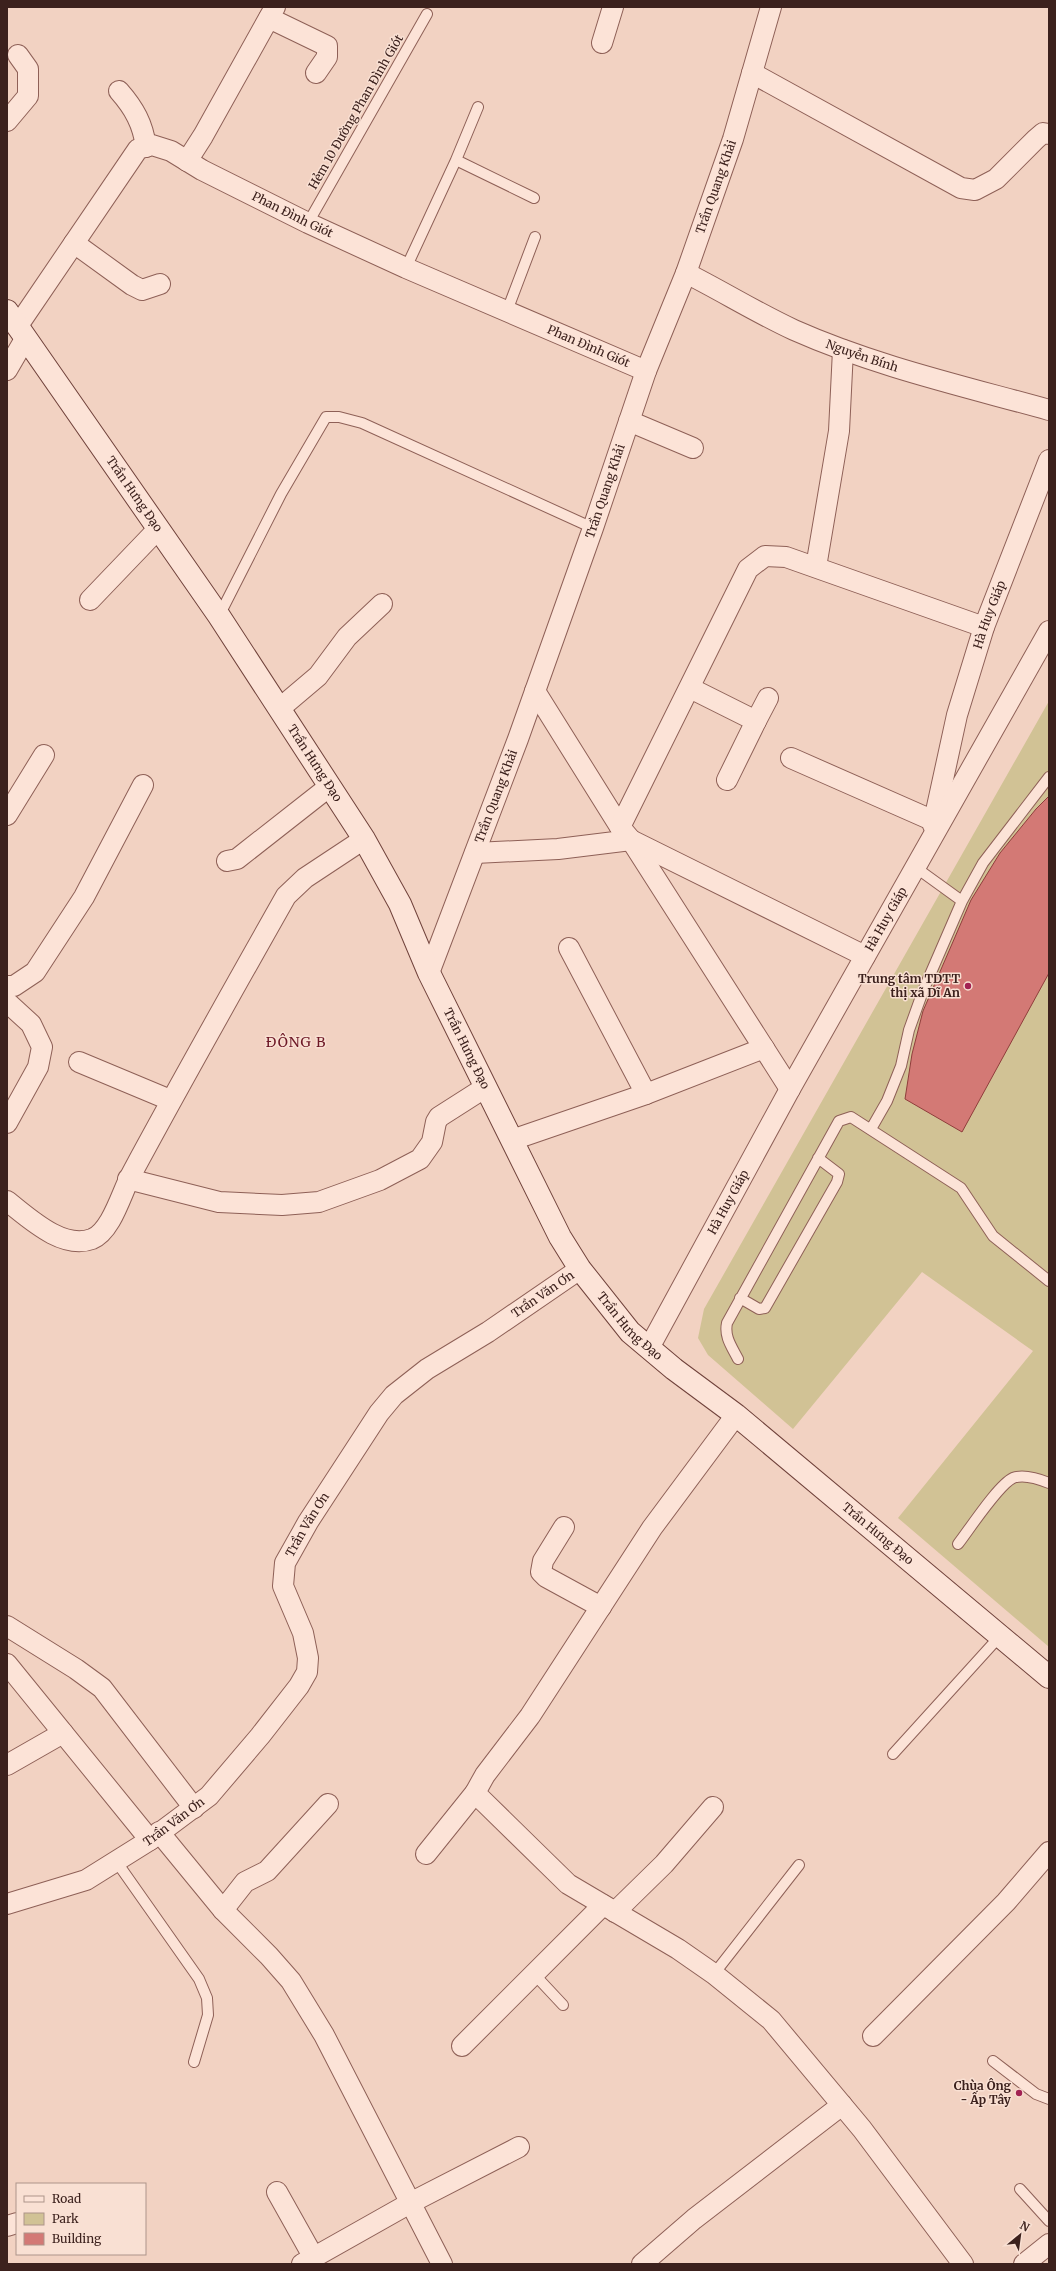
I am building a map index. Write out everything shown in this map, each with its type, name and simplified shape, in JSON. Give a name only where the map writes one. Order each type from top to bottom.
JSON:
[{"type":"main road","name":"Trần Hưng Đạo","points":[[16,326],[219,616],[364,839],[400,904],[429,973],[560,1237],[580,1269],[630,1332],[736,1415],[1049,1677]]},
{"type":"street","points":[[602,43],[614,7]]},
{"type":"street","name":"Trần Quang Khải","points":[[429,973],[475,853],[594,528],[646,372],[686,273],[733,139],[771,7]]},
{"type":"street","points":[[187,161],[203,136],[272,12],[327,46],[327,56],[316,73]]},
{"type":"street","points":[[7,121],[28,96],[28,69],[18,55]]},
{"type":"street","points":[[752,73],[961,188],[975,190],[996,179],[1036,139],[1043,134],[1049,134]]},
{"type":"street","points":[[7,370],[16,326],[138,150],[146,147],[140,121],[129,102],[119,91]]},
{"type":"street","name":"Phan Đình Giót","points":[[146,147],[152,145],[171,151],[187,161],[308,223],[406,268],[646,372]]},
{"type":"street","points":[[74,243],[132,285],[142,290],[160,284]]},
{"type":"street","name":"Nguyễn Bính","points":[[686,273],[793,329],[843,350],[906,370],[1049,410]]},
{"type":"street","points":[[816,567],[839,431],[843,350]]},
{"type":"street","points":[[630,421],[693,448]]},
{"type":"street","name":"Hà Huy Giáp","points":[[649,1348],[790,1089],[915,867],[932,830],[957,715],[984,627],[1049,460]]},
{"type":"street","points":[[90,600],[158,529]]},
{"type":"street","points":[[625,834],[690,688],[748,569],[765,556],[786,557],[984,627]]},
{"type":"street","points":[[279,709],[318,676],[347,637],[382,604]]},
{"type":"street","points":[[791,758],[932,830],[1049,631]]},
{"type":"street","points":[[690,688],[756,721]]},
{"type":"street","points":[[535,691],[625,834],[790,1089]]},
{"type":"street","points":[[727,780],[768,698]]},
{"type":"street","points":[[7,816],[44,755]]},
{"type":"street","points":[[7,986],[14,986],[35,972],[84,897],[143,785]]},
{"type":"street","points":[[227,861],[237,859],[330,786]]},
{"type":"street","points":[[475,853],[558,849],[625,834],[865,956]]},
{"type":"street","points":[[7,1201],[53,1234],[81,1242],[94,1238],[104,1228],[112,1217],[128,1179],[170,1100],[286,896],[305,878],[364,839]]},
{"type":"street","points":[[569,948],[646,1094]]},
{"type":"street","points":[[7,1002],[31,1024],[42,1047],[38,1067],[7,1123]]},
{"type":"street","points":[[512,1140],[646,1094],[764,1048]]},
{"type":"street","points":[[79,1062],[170,1100]]},
{"type":"street","points":[[128,1179],[219,1202],[282,1205],[319,1202],[380,1180],[420,1159],[432,1142],[436,1122],[439,1117],[486,1087]]},
{"type":"street","name":"Trần Văn Ơn","points":[[7,1904],[86,1880],[155,1836],[209,1796],[260,1736],[299,1686],[307,1672],[308,1658],[303,1633],[283,1586],[285,1563],[308,1522],[379,1413],[394,1395],[427,1369],[488,1332],[580,1269]]},
{"type":"street","points":[[426,1854],[475,1793],[485,1776],[530,1716],[652,1528],[736,1415]]},
{"type":"street","points":[[564,1528],[543,1561],[541,1572],[546,1577],[601,1607]]},
{"type":"street","points":[[7,1626],[76,1669],[102,1688],[194,1808]]},
{"type":"street","points":[[7,1664],[63,1733],[155,1836],[291,1981],[324,2035],[412,2202],[442,2264]]},
{"type":"street","points":[[7,1765],[63,1733]]},
{"type":"street","points":[[475,1793],[568,1884],[678,1948],[714,1974],[772,2020],[862,2129],[963,2264]]},
{"type":"street","points":[[223,1910],[245,1882],[267,1871],[328,1804]]},
{"type":"street","points":[[462,2046],[534,1974],[609,1908],[664,1864],[713,1807]]},
{"type":"street","points":[[873,2036],[1006,1902],[1049,1852]]},
{"type":"street","points":[[642,2264],[694,2219],[842,2104]]},
{"type":"street","points":[[277,2192],[308,2261],[412,2202],[519,2147]]},
{"type":"street","points":[[1024,2264],[1049,2244]]},
{"type":"lane","name":"Hẻm 10 Đường Phan Đình Giót","points":[[308,223],[427,14]]},
{"type":"lane","points":[[406,268],[456,160],[478,107]]},
{"type":"lane","points":[[456,160],[534,198]]},
{"type":"lane","points":[[506,311],[535,237]]},
{"type":"lane","points":[[219,616],[281,494],[326,417],[339,417],[362,423],[594,528]]},
{"type":"lane","points":[[871,1129],[887,1100],[901,1066],[909,1030],[916,1010],[962,901],[984,863],[1049,777]]},
{"type":"lane","points":[[915,867],[962,901]]},
{"type":"lane","points":[[738,1359],[725,1331],[727,1323],[839,1121],[844,1118],[851,1117],[961,1188],[993,1236],[1049,1281]]},
{"type":"lane","points":[[740,1298],[759,1308],[766,1308],[837,1182],[838,1174],[836,1171],[818,1158]]},
{"type":"lane","points":[[958,1544],[1002,1487],[1014,1478],[1031,1477],[1049,1483]]},
{"type":"lane","points":[[893,1754],[1000,1636]]},
{"type":"lane","points":[[116,1861],[199,1979],[208,1998],[208,2015],[194,2062]]},
{"type":"lane","points":[[714,1974],[799,1865]]},
{"type":"lane","points":[[534,1974],[564,2005]]},
{"type":"lane","points":[[993,2061],[1036,2094],[1049,2099]]},
{"type":"lane","points":[[1020,2189],[1049,2222]]},
{"type":"green space","name":"Trung tâm TDTT thị xã Dĩ An","points":[[1049,701],[1049,1647],[898,1518],[1033,1351],[922,1272],[793,1429],[708,1355],[698,1338],[704,1309]]},
{"type":"building","points":[[1049,796],[1049,973],[962,1132],[905,1099],[912,1054],[923,1011],[971,900],[1000,853],[1036,809]]},
{"type":"place","name":"Trung tâm TDTT thị xã Dĩ An","points":[[968,986]]},
{"type":"place","name":"Chùa Ông - Ấp Tây","points":[[1019,2093]]},
{"type":"district","name":"ĐÔNG B","points":[[296,1042]]}]
